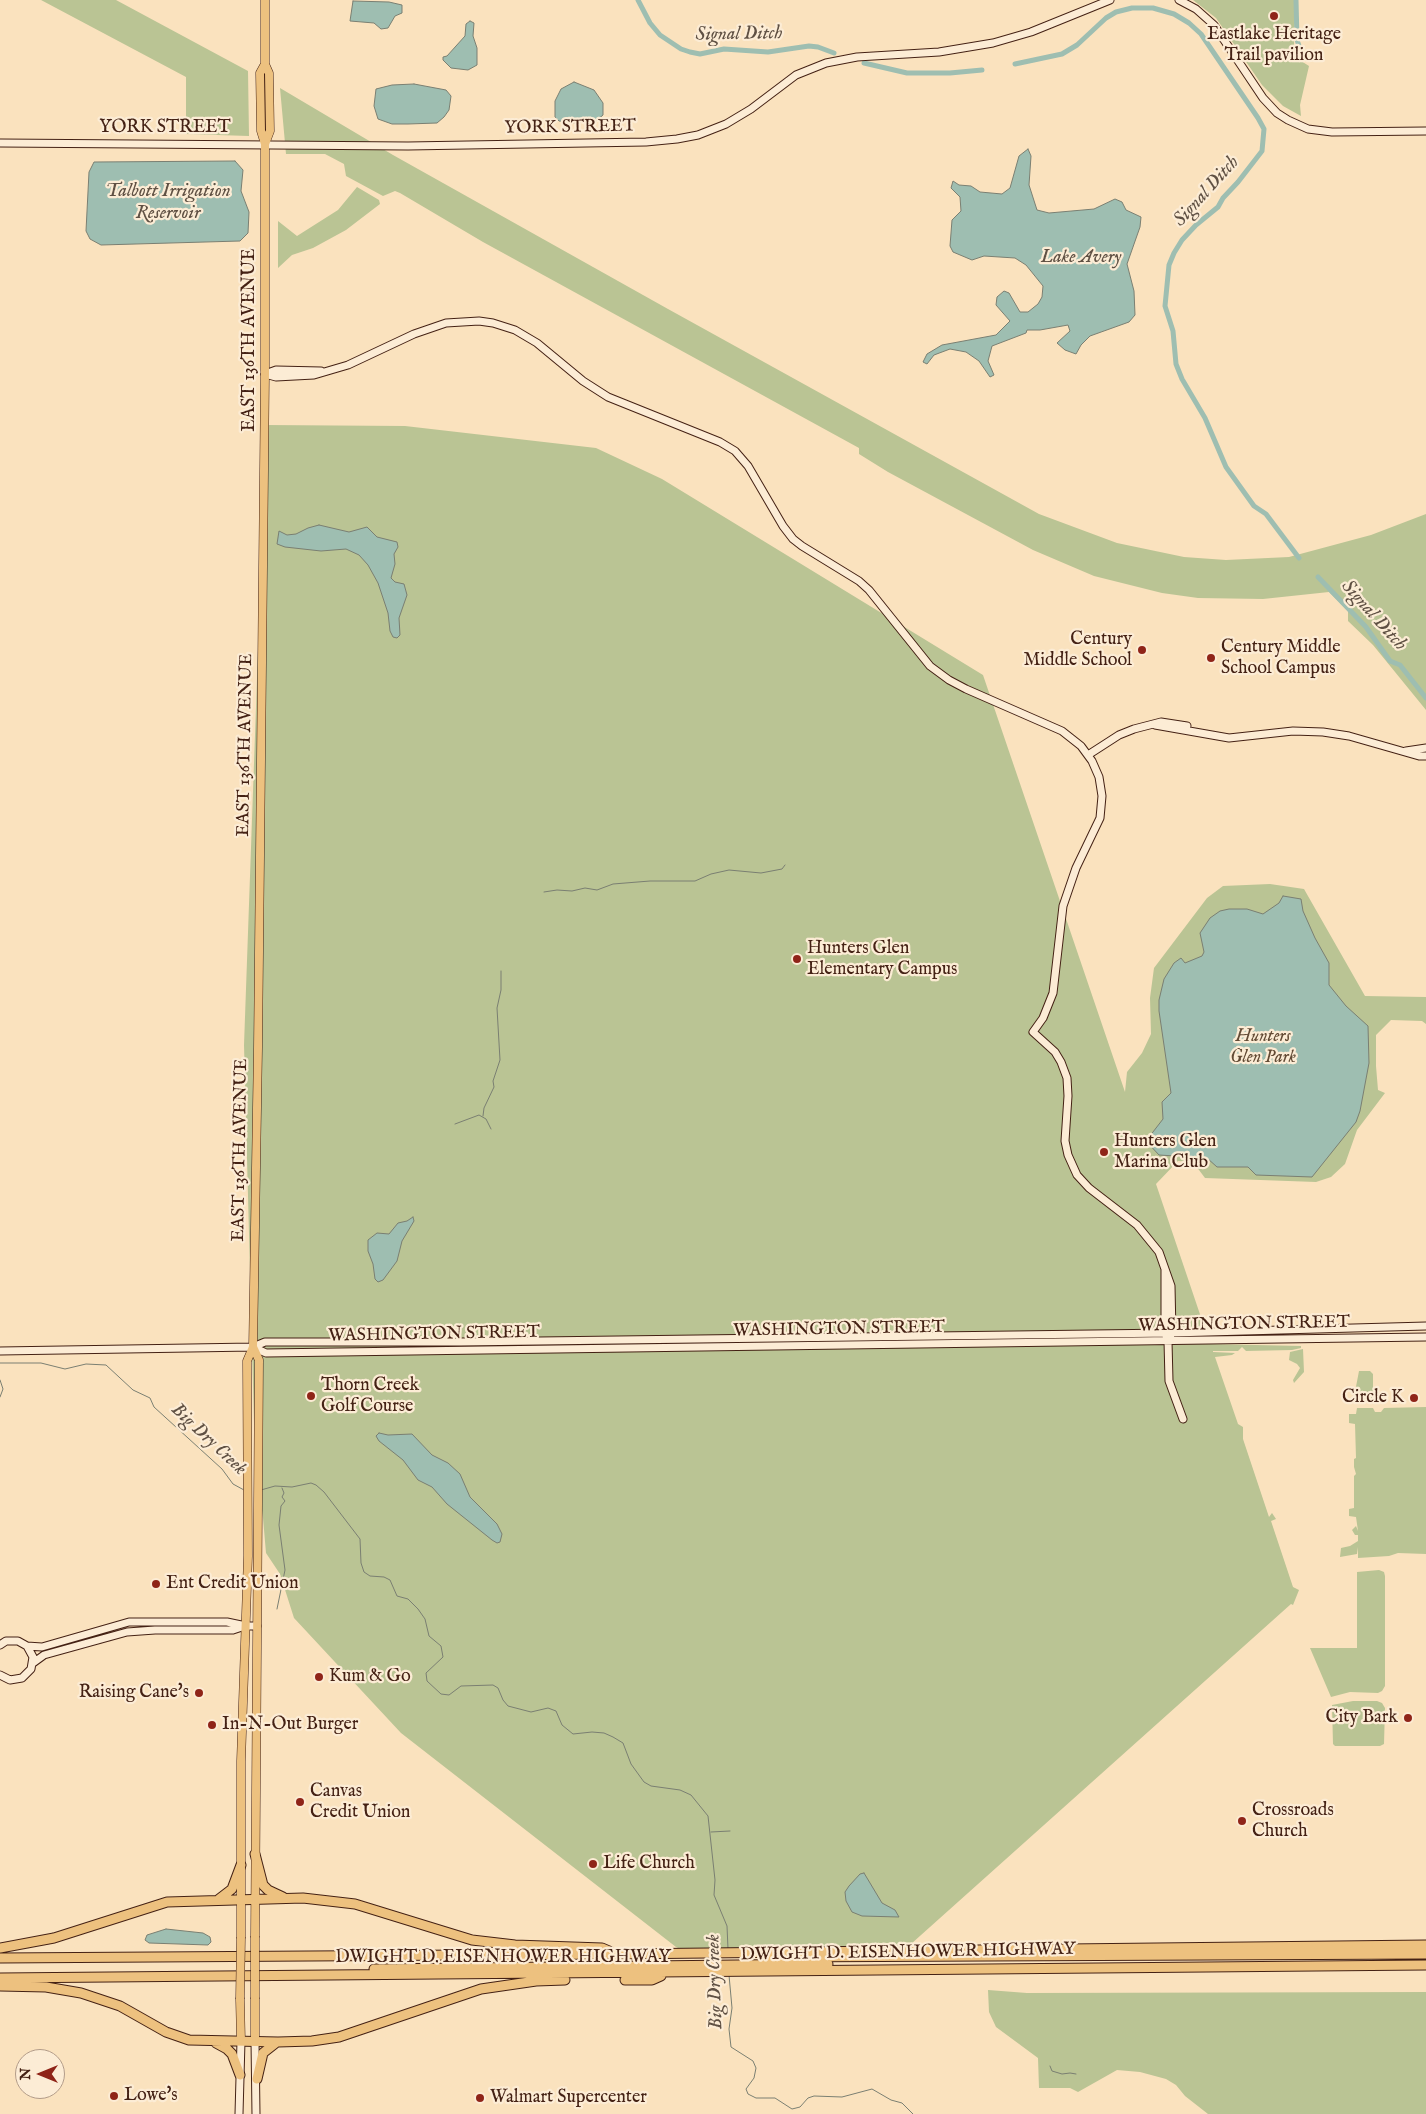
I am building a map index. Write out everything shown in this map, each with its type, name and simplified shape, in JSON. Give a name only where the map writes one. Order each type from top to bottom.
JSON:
[{"type":"highway","points":[[255,1854],[263,1885],[268,1890],[286,1898]]},
{"type":"highway","points":[[216,1900],[232,1889],[241,1865]]},
{"type":"highway","points":[[0,1948],[54,1938],[167,1902],[286,1898],[317,1899],[355,1904],[472,1940],[491,1943],[602,1948],[618,1954]]},
{"type":"highway","name":"DWIGHT D. EISENHOWER HIGHWAY","points":[[0,1958],[618,1954],[717,1962],[1426,1945]]},
{"type":"highway","points":[[741,1961],[1426,1954]]},
{"type":"highway","points":[[741,1961],[1426,1959]]},
{"type":"highway","name":"DWIGHT D. EISENHOWER HIGHWAY","points":[[0,1978],[666,1974],[717,1962],[741,1961],[1426,1965]]},
{"type":"highway","points":[[0,1963],[717,1962]]},
{"type":"highway","points":[[0,1972],[717,1962]]},
{"type":"highway","points":[[0,1986],[46,1987],[80,1993],[120,2006],[166,2032],[182,2038],[213,2042],[278,2042],[339,2037],[461,1994],[494,1986],[553,1980],[652,1980],[666,1974]]},
{"type":"highway","points":[[213,2042],[230,2052],[236,2062],[240,2076]]},
{"type":"highway","points":[[257,2079],[264,2053],[267,2048],[278,2042]]},
{"type":"main road","name":"EAST 136TH AVENUE","points":[[241,2041],[241,1761],[248,1511],[247,1361],[253,1347],[266,374],[265,144],[270,131],[270,73],[264,64],[265,0]]},
{"type":"main road","name":"EAST 136TH AVENUE","points":[[253,1347],[259,1360],[255,2041]]},
{"type":"street","name":"YORK STREET","points":[[0,143],[408,146],[646,142],[677,139],[704,133],[726,124],[752,109],[796,75],[826,63],[857,57],[939,52],[993,43],[1031,32],[1110,0]]},
{"type":"street","points":[[1179,0],[1196,9],[1214,25],[1263,98],[1277,113],[1288,120],[1308,129],[1332,132],[1426,131]]},
{"type":"street","points":[[266,374],[276,377],[314,375],[348,365],[414,334],[446,323],[486,322],[501,325],[521,333],[537,343],[602,394],[720,442],[735,451],[748,466],[783,526],[793,538],[802,546],[859,581],[869,590],[930,666],[966,689],[1062,731],[1076,741],[1088,755],[1097,771],[1102,796],[1100,818],[1065,899],[1061,912],[1053,993],[1043,1018],[1033,1032],[1054,1052],[1061,1062],[1067,1078],[1068,1096],[1065,1141],[1074,1169],[1089,1188],[1138,1225],[1154,1244],[1165,1267],[1171,1286],[1168,1333],[1170,1381],[1183,1419]]},
{"type":"street","points":[[1088,755],[1127,731],[1155,725],[1229,738],[1293,731],[1323,732],[1406,751],[1419,756],[1426,756]]},
{"type":"street","points":[[1406,751],[1426,748]]},
{"type":"street","name":"WASHINGTON STREET","points":[[0,1351],[253,1347],[265,1342],[460,1342],[1168,1333],[1426,1326]]},
{"type":"street","points":[[1321,1330],[1321,1339]]},
{"type":"street","name":"WASHINGTON STREET","points":[[253,1347],[266,1353],[1426,1338]]},
{"type":"street","points":[[0,1645],[12,1640],[18,1640],[27,1646],[42,1647],[129,1622],[227,1622],[257,1626]]},
{"type":"street","points":[[0,1675],[10,1680],[22,1678],[27,1674],[33,1663],[44,1655],[127,1632],[144,1630],[233,1630],[246,1626]]},
{"type":"street","points":[[27,1646],[33,1657],[33,1663]]},
{"type":"street","points":[[239,2114],[241,2041]]},
{"type":"street","points":[[255,2041],[256,2114]]},
{"type":"green space","points":[[41,0],[116,0],[248,71],[249,136],[186,134],[186,77]]},
{"type":"green space","points":[[1193,0],[1295,0],[1294,47],[1298,59],[1309,66],[1300,105],[1301,116],[1283,106],[1262,85],[1216,18]]},
{"type":"green space","points":[[280,88],[393,155],[1039,514],[1117,543],[1184,557],[1226,560],[1289,557],[1371,535],[1426,514],[1426,710],[1373,645],[1348,621],[1348,611],[1329,592],[1263,599],[1198,598],[1162,593],[1094,576],[1033,550],[888,472],[859,454],[859,448],[483,242],[400,193],[395,191],[383,196],[346,176],[344,164],[325,154],[286,154]]},
{"type":"green space","points":[[357,187],[379,200],[380,204],[346,230],[313,248],[292,255],[278,268],[278,221],[297,236],[338,210]]},
{"type":"green space","points":[[266,425],[405,426],[596,448],[662,479],[983,675],[1125,1092],[1127,1072],[1142,1053],[1151,1034],[1150,998],[1154,968],[1207,898],[1223,886],[1270,884],[1304,889],[1365,996],[1426,997],[1426,1024],[1422,1021],[1391,1020],[1376,1035],[1378,1090],[1385,1093],[1357,1130],[1345,1164],[1331,1177],[1316,1182],[1205,1178],[1193,1162],[1178,1161],[1156,1184],[1210,1344],[1301,1346],[1301,1348],[1292,1350],[1246,1351],[1242,1347],[1238,1351],[1213,1351],[1235,1353],[1215,1357],[1238,1424],[1243,1427],[1243,1439],[1269,1517],[1272,1513],[1276,1519],[1271,1521],[1293,1587],[1299,1590],[1293,1605],[1291,1604],[911,1944],[704,1952],[682,1950],[676,1947],[401,1733],[294,1618],[280,1574],[266,1553],[255,1460],[244,1045]]},
{"type":"green space","points":[[1303,1349],[1304,1372],[1294,1383],[1293,1380],[1300,1368],[1289,1360],[1290,1352]]},
{"type":"green space","points":[[1359,1371],[1370,1371],[1373,1374],[1373,1396],[1371,1401],[1365,1401],[1364,1397],[1354,1397]]},
{"type":"green space","points":[[1426,1407],[1426,1554],[1398,1553],[1389,1556],[1358,1558],[1358,1547],[1357,1554],[1340,1557],[1341,1548],[1350,1546],[1358,1541],[1358,1535],[1355,1535],[1352,1530],[1356,1526],[1358,1531],[1356,1517],[1349,1516],[1349,1509],[1354,1508],[1354,1476],[1356,1474],[1354,1459],[1356,1458],[1355,1424],[1349,1423],[1349,1414],[1356,1414],[1357,1408],[1373,1408],[1375,1412],[1381,1412],[1384,1408]]},
{"type":"green space","points":[[1379,1570],[1384,1572],[1385,1576],[1385,1686],[1378,1693],[1350,1692],[1331,1697],[1310,1648],[1357,1648],[1357,1572]]},
{"type":"green space","points":[[1353,1701],[1377,1701],[1382,1703],[1385,1708],[1384,1744],[1380,1746],[1335,1746],[1333,1744],[1332,1705]]},
{"type":"green space","points":[[988,1990],[1027,1993],[1426,1992],[1426,2114],[1208,2114],[1185,2096],[1176,2085],[1166,2079],[1140,2072],[1117,2070],[1078,2092],[1070,2088],[1039,2088],[1038,2058],[996,2027],[989,2012]]},
{"type":"water","points":[[353,1],[389,2],[402,5],[402,13],[395,16],[388,28],[381,29],[374,23],[350,21]]},
{"type":"water","points":[[470,21],[474,23],[473,36],[477,48],[477,65],[468,70],[451,68],[443,60],[443,57],[447,56],[465,36],[466,24]]},
{"type":"water","points":[[574,82],[594,90],[603,103],[603,115],[596,121],[575,123],[559,121],[555,117],[555,101],[561,89]]},
{"type":"water","points":[[414,84],[446,90],[451,96],[449,110],[444,117],[437,123],[408,124],[392,124],[378,119],[374,106],[376,89],[392,85]]},
{"type":"water","name":"Lake Avery","points":[[1028,149],[1031,156],[1029,185],[1037,210],[1049,213],[1094,209],[1115,199],[1122,202],[1126,210],[1141,217],[1140,227],[1127,264],[1134,291],[1135,315],[1129,322],[1090,336],[1081,345],[1076,354],[1065,350],[1057,343],[1070,331],[1068,325],[1040,330],[1027,330],[1026,333],[992,346],[988,361],[994,375],[990,377],[979,361],[966,352],[950,349],[934,355],[927,364],[923,362],[927,354],[942,345],[996,335],[1010,321],[996,305],[997,297],[1004,291],[1009,293],[1020,312],[1028,312],[1038,304],[1042,297],[1043,286],[1026,265],[1015,258],[984,256],[972,260],[953,252],[950,246],[952,220],[961,211],[960,197],[951,188],[953,181],[959,185],[971,186],[980,192],[1002,194],[1010,188],[1019,156]]},
{"type":"water","name":"Talbott Irrigation Reservoir","points":[[235,161],[243,170],[241,191],[249,212],[248,233],[240,241],[101,245],[90,239],[86,231],[89,172],[94,162]]},
{"type":"water","points":[[319,525],[349,532],[367,527],[377,537],[397,542],[398,547],[394,554],[395,564],[391,578],[395,582],[404,584],[407,595],[399,618],[400,635],[397,638],[393,637],[390,631],[388,613],[378,583],[368,565],[359,555],[346,549],[321,551],[285,547],[277,544],[279,531],[287,535],[296,534]]},
{"type":"water","name":"Hunters Glen Park","points":[[1283,896],[1301,899],[1303,911],[1329,963],[1329,985],[1346,1006],[1368,1026],[1369,1063],[1360,1111],[1356,1122],[1312,1177],[1256,1175],[1248,1167],[1217,1167],[1207,1158],[1159,1155],[1146,1141],[1163,1119],[1162,1102],[1171,1093],[1159,1011],[1159,1000],[1164,979],[1174,963],[1181,958],[1185,963],[1202,956],[1204,952],[1200,933],[1210,918],[1220,911],[1247,909],[1263,914],[1279,903]]},
{"type":"water","points":[[413,1217],[414,1221],[402,1241],[397,1261],[383,1280],[378,1282],[375,1279],[373,1264],[368,1251],[368,1240],[377,1233],[389,1234],[398,1223]]},
{"type":"water","points":[[379,1433],[388,1435],[412,1434],[432,1455],[448,1463],[460,1474],[470,1497],[497,1524],[502,1534],[500,1542],[497,1543],[492,1540],[447,1504],[432,1487],[418,1480],[403,1460],[379,1441],[376,1436]]},
{"type":"water","points":[[864,1873],[882,1903],[895,1910],[899,1917],[862,1916],[852,1912],[846,1901],[845,1892],[860,1874]]},
{"type":"water","points":[[166,1929],[203,1933],[210,1937],[211,1942],[208,1945],[149,1943],[145,1940],[147,1935]]},
{"type":"waterway","name":"Signal Ditch","points":[[638,0],[650,23],[660,35],[681,49],[690,52],[700,54],[724,49],[768,52],[809,46],[834,53]]},
{"type":"waterway","points":[[1296,0],[1297,40],[1303,57]]},
{"type":"waterway","name":"Signal Ditch","points":[[1015,64],[1062,54],[1077,45],[1106,18],[1116,12],[1132,8],[1153,8],[1174,14],[1189,23],[1201,34],[1258,118],[1264,129],[1262,151],[1223,198],[1218,207],[1196,225],[1182,240],[1169,265],[1165,306],[1173,331],[1176,364],[1182,379],[1205,418],[1226,467],[1254,506],[1266,514],[1299,558]]},
{"type":"waterway","name":"Signal Ditch","points":[[864,63],[907,73],[950,73],[982,70]]},
{"type":"waterway","name":"Signal Ditch","points":[[1318,577],[1366,627],[1390,661],[1400,665],[1426,698]]},
{"type":"waterway","points":[[544,892],[557,890],[572,891],[585,888],[597,890],[613,884],[650,881],[695,881],[711,874],[729,870],[761,873],[782,869],[785,865]]},
{"type":"waterway","points":[[483,1116],[484,1108],[494,1087],[493,1081],[500,1060],[497,1008],[501,990],[501,971]]},
{"type":"waterway","points":[[455,1124],[479,1115],[486,1119],[491,1129]]},
{"type":"waterway","name":"Big Dry Creek","points":[[0,1363],[41,1363],[65,1369],[86,1364],[106,1365],[133,1390],[150,1398],[154,1407],[222,1469],[233,1484],[244,1490]]},
{"type":"waterway","name":"Big Dry Creek","points":[[0,1380],[3,1389],[0,1397]]},
{"type":"waterway","name":"Big Dry Creek","points":[[261,1490],[275,1486],[292,1487],[311,1483],[324,1492],[360,1539],[361,1563],[364,1572],[370,1576],[384,1577],[390,1580],[397,1596],[408,1599],[418,1609],[425,1619],[429,1636],[441,1646],[443,1657],[426,1673],[427,1681],[441,1694],[449,1695],[461,1686],[493,1685],[498,1688],[508,1706],[531,1712],[548,1708],[556,1711],[562,1725],[573,1734],[592,1732],[604,1733],[613,1737],[623,1743],[631,1764],[644,1782],[651,1786],[680,1790],[691,1795],[708,1816],[715,1880],[714,1895],[727,1926],[728,1949]]},
{"type":"waterway","points":[[277,1609],[285,1570],[279,1525],[281,1506],[285,1501],[282,1497],[284,1493],[282,1488]]},
{"type":"waterway","points":[[711,1832],[730,1831]]},
{"type":"waterway","name":"Big Dry Creek","points":[[729,1975],[732,2008],[729,2029],[731,2047],[753,2061],[756,2068],[754,2078],[746,2089],[748,2094],[756,2098],[775,2098],[792,2109],[800,2107],[808,2098],[814,2096],[842,2097],[872,2089],[891,2100],[902,2103],[913,2114]]},
{"type":"waterway","points":[[1050,2066],[1052,2071],[1062,2074],[1076,2074]]},
{"type":"place","name":"Eastlake Heritage Trail pavilion","points":[[1274,16]]},
{"type":"place","name":"Century Middle School","points":[[1142,650]]},
{"type":"place","name":"Century Middle School Campus","points":[[1211,658]]},
{"type":"place","name":"Hunters Glen Elementary Campus","points":[[797,959]]},
{"type":"place","name":"Hunters Glen Marina Club","points":[[1104,1152]]},
{"type":"place","name":"Thorn Creek Golf Course","points":[[311,1396]]},
{"type":"place","name":"Circle K","points":[[1414,1398]]},
{"type":"place","name":"Ent Credit Union","points":[[156,1584]]},
{"type":"place","name":"Kum & Go","points":[[319,1677]]},
{"type":"place","name":"Raising Cane's","points":[[199,1693]]},
{"type":"place","name":"City Bark","points":[[1408,1718]]},
{"type":"place","name":"In-N-Out Burger","points":[[212,1725]]},
{"type":"place","name":"Canvas Credit Union","points":[[300,1802]]},
{"type":"place","name":"Crossroads Church","points":[[1242,1821]]},
{"type":"place","name":"Life Church","points":[[593,1864]]},
{"type":"place","name":"Lowe's","points":[[114,2096]]},
{"type":"place","name":"Walmart Supercenter","points":[[480,2098]]}]
